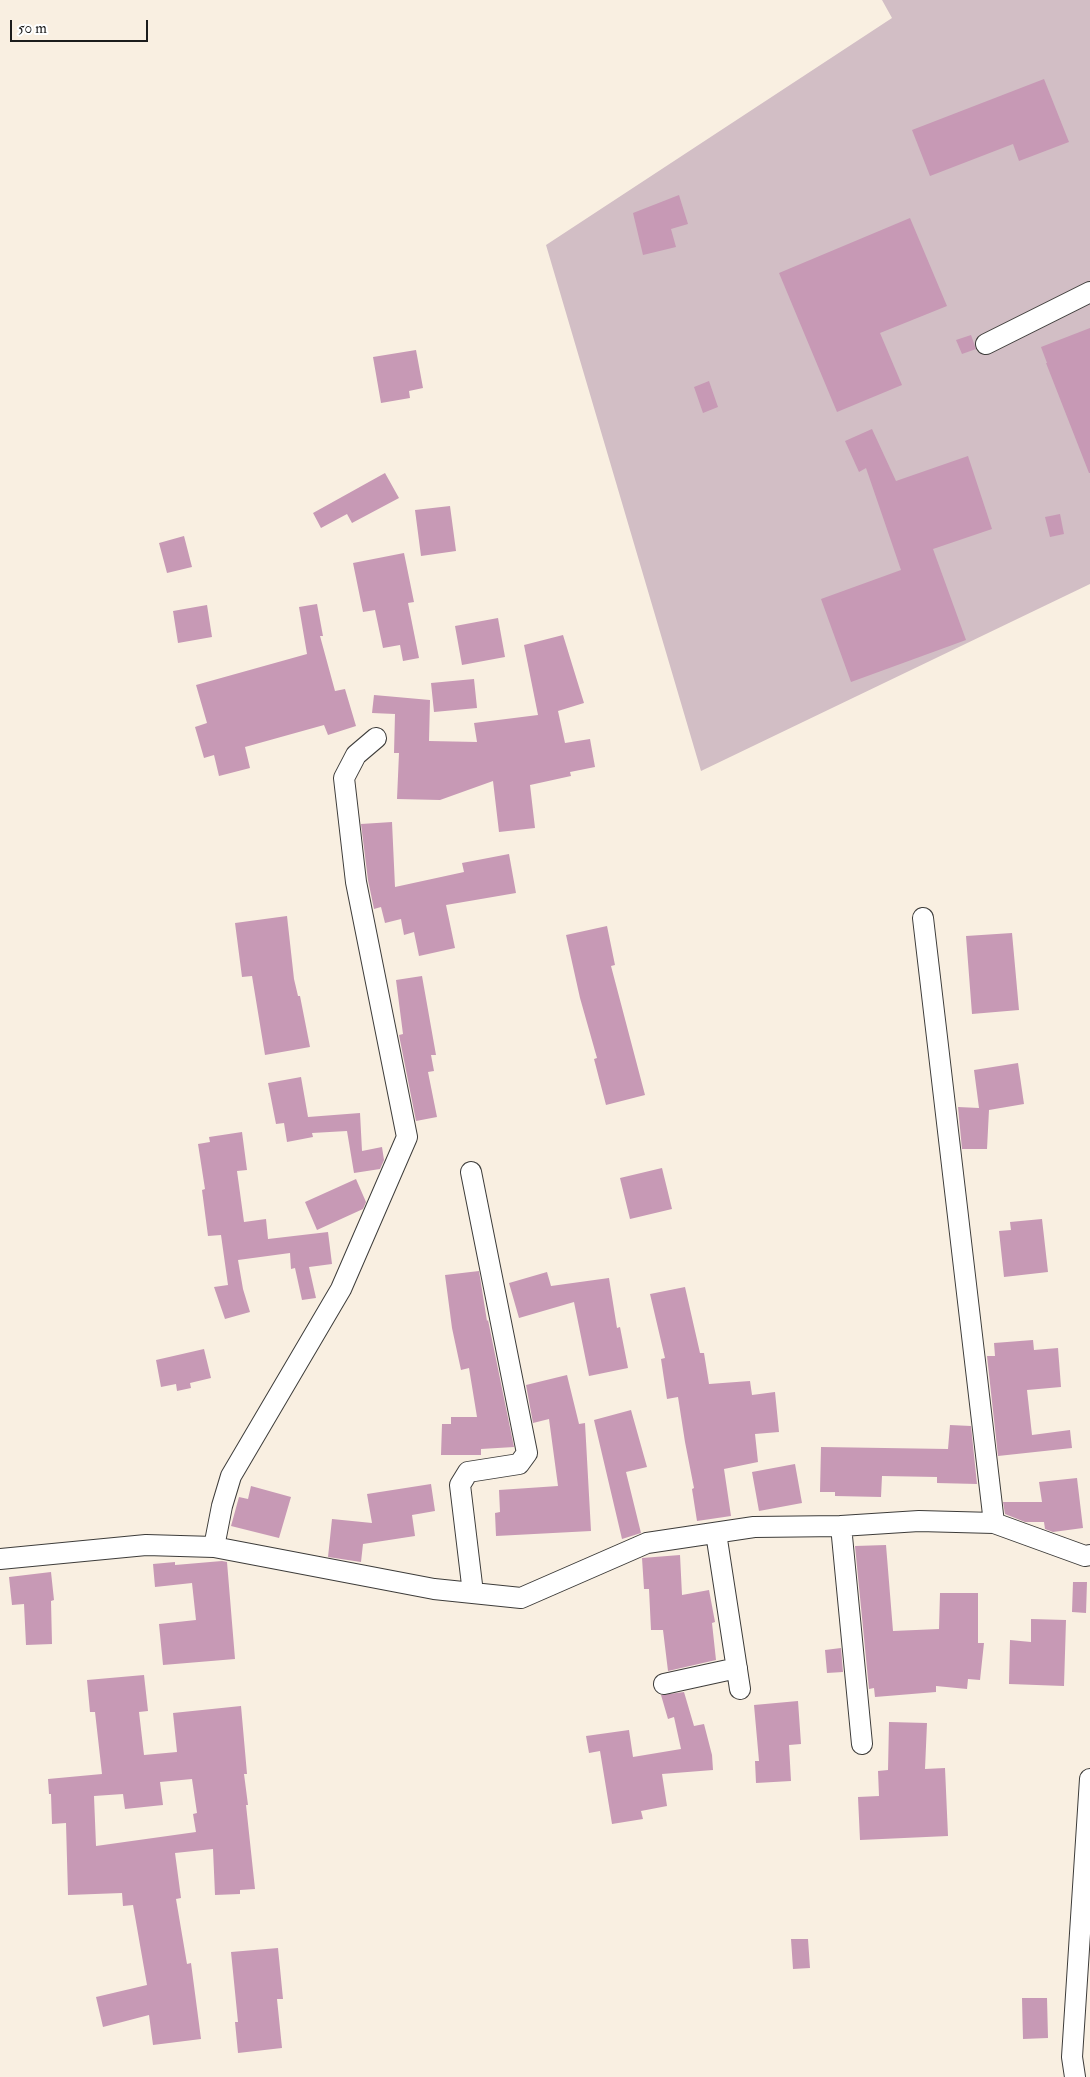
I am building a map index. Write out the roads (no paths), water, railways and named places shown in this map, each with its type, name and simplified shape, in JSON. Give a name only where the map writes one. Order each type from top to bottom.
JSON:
[{"type":"street","points":[[986,344],[1090,292]]},
{"type":"street","points":[[214,1547],[222,1506],[231,1476],[341,1289],[407,1137],[356,882],[344,778],[356,755],[376,738]]},
{"type":"street","points":[[923,918],[994,1523]]},
{"type":"street","points":[[471,1172],[527,1453],[519,1464],[468,1472],[460,1485],[473,1593]]},
{"type":"street","points":[[0,1559],[146,1545],[214,1547],[434,1589],[521,1598],[647,1543],[754,1527],[841,1526],[919,1521],[994,1523],[1085,1556],[1090,1556]]},
{"type":"street","points":[[841,1526],[862,1744]]},
{"type":"street","points":[[716,1533],[740,1688]]},
{"type":"street","points":[[664,1684],[736,1668]]},
{"type":"street","points":[[1075,2077],[1072,2057],[1090,1779]]}]
